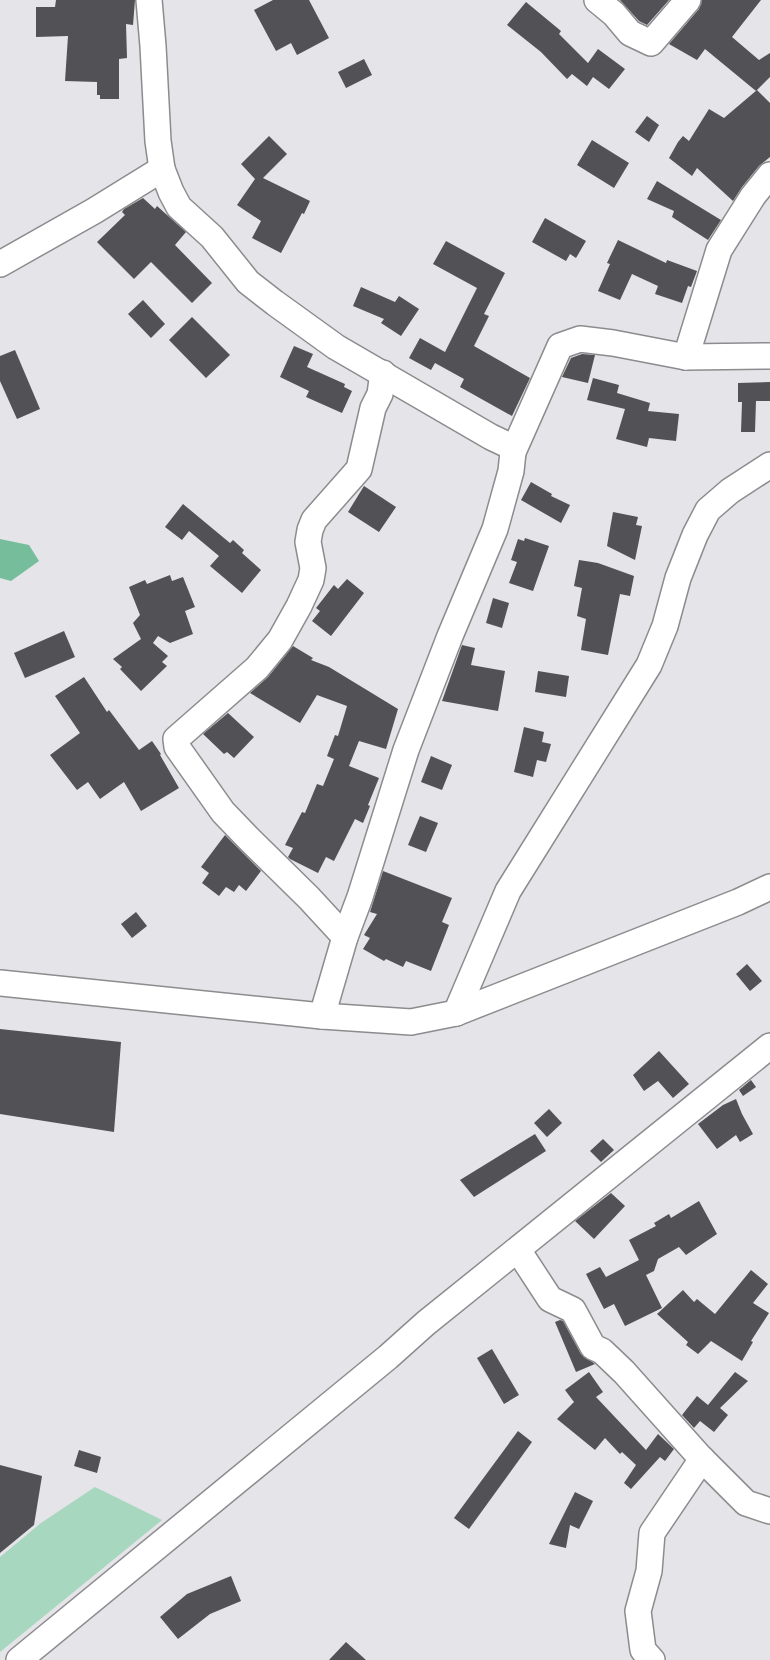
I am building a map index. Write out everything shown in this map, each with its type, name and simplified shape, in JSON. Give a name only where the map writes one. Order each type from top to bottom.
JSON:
[{"type":"street","points":[[149,0],[158,141],[162,168],[179,207],[212,238],[248,282],[274,303],[336,347],[508,445],[512,452]]},
{"type":"street","points":[[598,0],[614,14],[630,33],[651,43],[688,0]]},
{"type":"street","points":[[0,264],[94,212],[162,168]]},
{"type":"street","points":[[686,357],[719,250],[753,196],[770,175]]},
{"type":"street","points":[[322,1016],[345,937],[360,897],[406,750],[450,636],[495,529],[510,471],[512,452],[560,346],[580,339],[613,343],[686,357],[770,356]]},
{"type":"street","points":[[345,937],[309,898],[248,839],[224,812],[177,748],[176,739],[257,668],[280,640],[311,580],[313,568],[308,542],[314,520],[359,469],[373,408],[380,394],[383,373]]},
{"type":"street","points":[[456,1013],[508,891],[649,665],[665,626],[678,578],[695,535],[708,510],[730,491],[770,465]]},
{"type":"street","points":[[0,983],[322,1016],[411,1022],[456,1013],[738,902],[770,887]]},
{"type":"street","points":[[19,1660],[388,1357],[426,1323],[770,1046]]},
{"type":"street","points":[[518,1250],[550,1299],[573,1310],[593,1346],[602,1351],[624,1372],[702,1459],[746,1502],[770,1511]]},
{"type":"street","points":[[652,1660],[643,1650],[638,1611],[649,1571],[652,1533],[702,1459]]},
{"type":"green space","points":[[0,539],[29,545],[39,561],[11,581],[0,578]]},
{"type":"green space","points":[[95,1487],[162,1520],[0,1652],[0,1557],[41,1523]]},
{"type":"building","points":[[56,0],[135,0],[133,25],[126,24],[127,58],[119,59],[119,99],[100,99],[100,95],[97,95],[97,82],[65,81],[68,36],[36,37],[36,7],[55,7]]},
{"type":"building","points":[[273,0],[309,0],[329,38],[297,55],[291,43],[276,51],[254,10]]},
{"type":"building","points":[[620,0],[669,0],[647,25],[639,21]]},
{"type":"building","points":[[702,0],[761,0],[732,37],[759,60],[770,53],[770,77],[756,91],[705,49],[697,60],[669,44],[699,9]]},
{"type":"building","points":[[526,2],[561,31],[559,34],[588,63],[598,49],[625,69],[609,89],[593,77],[587,86],[572,74],[567,79],[541,52],[507,25]]},
{"type":"building","points":[[364,59],[372,75],[346,88],[338,72]]},
{"type":"building","points":[[757,90],[770,103],[770,157],[759,166],[733,201],[697,168],[692,176],[669,158],[683,136],[689,141],[709,109],[724,118]]},
{"type":"building","points":[[647,116],[659,125],[649,142],[635,132]]},
{"type":"building","points":[[269,136],[287,154],[263,178],[310,201],[281,253],[252,238],[261,221],[237,205],[255,179],[241,164]]},
{"type":"building","points":[[592,140],[629,163],[614,188],[577,165]]},
{"type":"building","points":[[657,181],[721,220],[708,240],[672,217],[674,211],[647,199]]},
{"type":"building","points":[[143,198],[155,209],[157,206],[186,232],[175,245],[212,283],[192,303],[151,262],[134,279],[97,242],[125,215],[122,212],[124,209]]},
{"type":"building","points":[[545,218],[586,241],[576,258],[570,254],[566,261],[532,242]]},
{"type":"building","points":[[618,240],[666,263],[667,260],[697,271],[691,287],[688,286],[682,303],[655,294],[658,286],[632,274],[620,300],[598,291],[610,264],[607,263]]},
{"type":"building","points":[[446,241],[505,273],[484,314],[489,316],[474,346],[530,378],[512,416],[460,387],[464,379],[435,363],[431,370],[409,358],[420,338],[445,352],[477,288],[433,264]]},
{"type":"building","points":[[361,287],[395,302],[399,296],[419,309],[401,336],[381,323],[384,319],[353,306]]},
{"type":"building","points":[[143,300],[165,324],[151,338],[128,314]]},
{"type":"building","points":[[192,317],[230,355],[206,378],[169,340]]},
{"type":"building","points":[[294,346],[313,354],[307,367],[345,384],[344,387],[352,391],[342,413],[306,397],[309,391],[280,377]]},
{"type":"building","points":[[15,350],[40,409],[17,419],[0,381],[0,356]]},
{"type":"building","points":[[582,354],[595,355],[588,383],[562,377],[571,358]]},
{"type":"building","points":[[593,378],[619,385],[617,393],[650,403],[648,411],[679,414],[676,441],[649,438],[647,447],[616,439],[625,409],[587,400]]},
{"type":"building","points":[[770,382],[770,401],[756,401],[755,432],[741,432],[742,402],[738,402],[738,383]]},
{"type":"building","points":[[531,482],[552,494],[551,496],[570,505],[561,523],[521,500]]},
{"type":"building","points":[[364,486],[396,507],[379,532],[348,512]]},
{"type":"building","points":[[183,504],[230,543],[233,540],[244,550],[242,553],[261,570],[242,593],[210,566],[219,556],[189,531],[182,540],[165,527]]},
{"type":"building","points":[[613,512],[638,517],[636,525],[642,526],[635,560],[607,546]]},
{"type":"building","points":[[525,538],[549,546],[533,591],[509,583],[517,562],[511,560],[518,539],[524,541]]},
{"type":"building","points":[[579,560],[598,563],[634,576],[630,596],[620,594],[608,655],[581,650],[586,619],[577,616],[582,588],[574,586]]},
{"type":"building","points":[[170,575],[172,581],[183,577],[195,607],[185,611],[193,634],[170,643],[158,636],[153,643],[168,656],[162,662],[167,666],[141,691],[120,669],[122,667],[113,659],[141,639],[133,623],[140,615],[129,587],[145,580],[147,584]]},
{"type":"building","points":[[347,579],[364,593],[331,636],[312,621],[320,611],[316,608],[334,585],[338,589]]},
{"type":"building","points":[[493,598],[509,603],[502,628],[486,623]]},
{"type":"building","points":[[64,631],[75,657],[25,678],[14,653]]},
{"type":"building","points":[[462,645],[475,648],[471,665],[505,671],[498,711],[442,701]]},
{"type":"building","points":[[293,646],[313,658],[311,660],[329,667],[398,709],[386,749],[359,741],[349,766],[379,778],[363,823],[355,819],[334,861],[326,857],[318,873],[290,859],[288,857],[293,848],[285,845],[302,812],[305,813],[317,784],[323,786],[334,759],[327,756],[335,735],[338,736],[347,706],[317,695],[300,723],[250,693],[268,677]]},
{"type":"building","points":[[538,671],[569,676],[566,697],[535,692]]},
{"type":"building","points":[[84,677],[107,712],[109,710],[139,750],[152,741],[179,788],[141,811],[124,782],[100,799],[88,782],[77,790],[50,755],[80,733],[55,696]]},
{"type":"building","points":[[228,713],[254,737],[234,758],[227,752],[224,754],[203,734]]},
{"type":"building","points":[[524,727],[544,732],[542,742],[551,744],[546,762],[537,760],[533,777],[514,772]]},
{"type":"building","points":[[431,756],[452,765],[442,790],[421,782]]},
{"type":"building","points":[[420,816],[438,823],[426,852],[408,845]]},
{"type":"building","points":[[225,835],[261,871],[246,891],[239,885],[234,892],[226,887],[219,896],[202,883],[209,873],[201,867]]},
{"type":"building","points":[[383,871],[452,898],[442,922],[449,925],[431,971],[406,961],[403,967],[386,959],[384,961],[363,949],[370,938],[364,935],[377,914],[370,912]]},
{"type":"building","points":[[136,912],[147,926],[132,938],[121,924]]},
{"type":"building","points":[[747,964],[762,981],[750,991],[736,974]]},
{"type":"building","points":[[0,1029],[121,1042],[114,1132],[0,1114]]},
{"type":"building","points":[[659,1051],[689,1084],[673,1098],[658,1081],[644,1091],[633,1075]]},
{"type":"building","points":[[751,1080],[756,1087],[743,1096],[739,1090]]},
{"type":"building","points":[[736,1099],[753,1134],[740,1142],[736,1135],[717,1149],[698,1124],[723,1105]]},
{"type":"building","points":[[549,1109],[562,1123],[547,1137],[534,1123]]},
{"type":"building","points":[[535,1134],[546,1151],[474,1197],[460,1180]]},
{"type":"building","points":[[603,1139],[614,1150],[601,1162],[590,1151]]},
{"type":"building","points":[[611,1193],[625,1206],[594,1239],[575,1221]]},
{"type":"building","points":[[699,1201],[717,1234],[686,1255],[679,1247],[658,1259],[654,1271],[646,1275],[662,1308],[625,1326],[614,1304],[604,1309],[586,1274],[600,1267],[606,1277],[639,1260],[629,1240],[656,1226],[654,1223],[669,1214],[671,1218]]},
{"type":"building","points":[[751,1270],[768,1284],[753,1303],[769,1313],[751,1341],[753,1342],[742,1361],[711,1341],[698,1354],[686,1345],[688,1342],[657,1314],[683,1290],[694,1302],[697,1299],[715,1314]]},
{"type":"building","points":[[563,1321],[581,1354],[595,1364],[576,1372],[555,1322]]},
{"type":"building","points":[[492,1349],[519,1395],[504,1404],[477,1358]]},
{"type":"building","points":[[589,1372],[603,1392],[596,1397],[646,1450],[658,1434],[674,1449],[665,1461],[660,1457],[631,1489],[624,1483],[636,1465],[622,1452],[620,1454],[605,1438],[595,1450],[557,1419],[574,1402],[565,1390]]},
{"type":"building","points":[[735,1372],[748,1381],[720,1408],[728,1415],[714,1432],[700,1421],[694,1428],[682,1415],[697,1396],[708,1405]]},
{"type":"building","points":[[518,1431],[532,1442],[469,1529],[454,1518]]},
{"type":"building","points":[[79,1450],[101,1457],[97,1473],[74,1466]]},
{"type":"building","points":[[0,1465],[42,1476],[34,1525],[0,1553]]},
{"type":"building","points":[[575,1492],[593,1501],[579,1529],[570,1525],[566,1548],[549,1544]]},
{"type":"building","points":[[231,1576],[241,1601],[210,1614],[178,1639],[160,1617],[187,1594]]},
{"type":"building","points":[[346,1642],[366,1660],[329,1660]]}]
